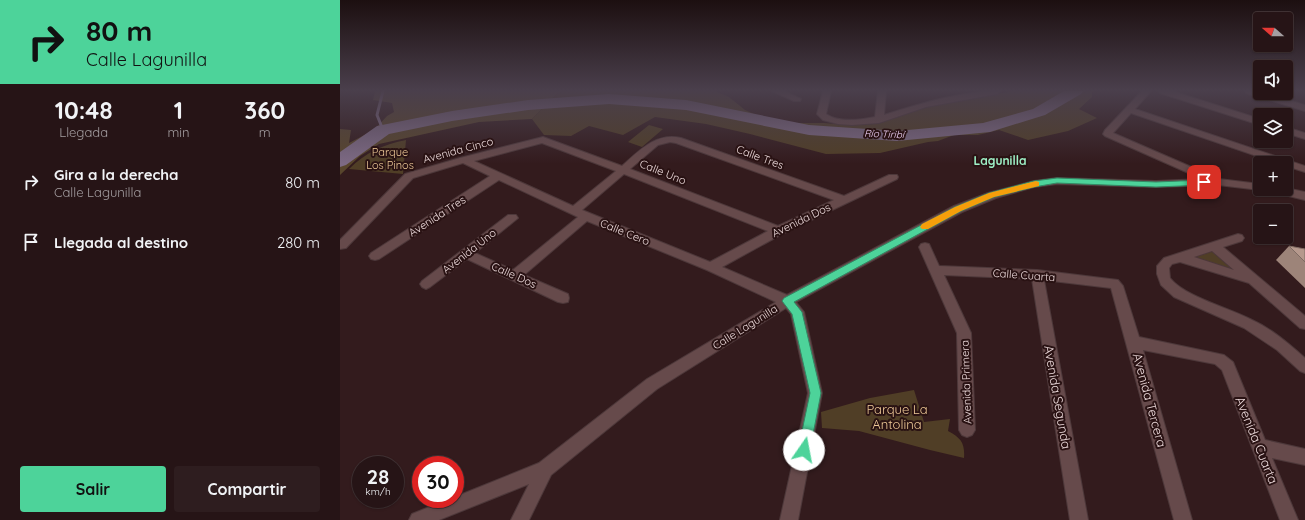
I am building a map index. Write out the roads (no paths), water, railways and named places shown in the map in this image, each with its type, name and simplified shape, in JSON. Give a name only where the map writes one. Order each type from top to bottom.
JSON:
[{"type":"street","points":[[822,115],[844,122],[879,120],[894,115]]},
{"type":"street","points":[[879,115],[879,120]]},
{"type":"street","points":[[1124,115],[1108,132],[1110,136],[1218,182]]},
{"type":"street","points":[[1145,115],[1305,169]]},
{"type":"street","points":[[1239,115],[1253,120]]},
{"type":"street","points":[[1293,132],[1305,136]]},
{"type":"street","name":"Calle Tres","points":[[624,170],[655,143],[670,139],[678,140],[842,200]]},
{"type":"street","name":"Calle Uno","points":[[537,141],[548,141],[778,230]]},
{"type":"street","name":"Avenida Cinco","points":[[342,245],[404,179],[414,174],[537,141]]},
{"type":"street","name":"Calle Cero","points":[[464,160],[586,216],[711,267],[787,301]]},
{"type":"street","points":[[575,210],[624,170]]},
{"type":"street","name":"Avenida Tres","points":[[375,256],[499,175]]},
{"type":"street","name":"Avenida Dos","points":[[711,267],[778,230],[893,177]]},
{"type":"street","name":"Calle Lagunilla","points":[[418,520],[545,469],[652,384],[787,301],[958,209],[992,195],[1034,184],[1057,181],[1156,184],[1218,182],[1253,186]]},
{"type":"street","points":[[1293,191],[1304,192]]},
{"type":"street","points":[[516,275],[586,216]]},
{"type":"street","name":"Avenida Uno","points":[[426,284],[512,218]]},
{"type":"street","points":[[1238,238],[1168,261],[1163,266],[1162,272],[1164,280],[1170,288],[1178,293],[1249,324],[1282,346],[1305,367]]},
{"type":"street","points":[[1214,246],[1305,324]]},
{"type":"street","name":"Avenida Primera","points":[[926,247],[964,333],[967,430]]},
{"type":"street","name":"Calle Dos","points":[[466,254],[516,275],[563,298]]},
{"type":"street","points":[[1179,257],[1254,280]]},
{"type":"street","name":"Calle Cuarta","points":[[935,270],[1037,275],[1114,283]]},
{"type":"street","name":"Avenida Segunda","points":[[1037,275],[1079,520]]},
{"type":"street","name":"Avenida Tercera","points":[[1114,283],[1134,342],[1183,520]]},
{"type":"street","points":[[787,301],[797,312],[816,393],[789,520]]},
{"type":"street","name":"Avenida Cuarta","points":[[1134,342],[1224,361],[1228,366],[1289,520]]},
{"type":"street","points":[[1260,447],[1305,458]]},
{"type":"street","points":[[520,520],[545,469]]},
{"type":"waterway","points":[[377,115],[383,130]]},
{"type":"waterway","name":"Río Tiribí","points":[[340,161],[383,130],[457,115]]},
{"type":"waterway","name":"Río Tiribí","points":[[737,115],[809,130],[897,136],[984,128],[1028,115]]},
{"type":"district","name":"Lagunilla","points":[[1000,160]]},
{"type":"park label","name":"Parque Los Pinos","points":[[390,158]]},
{"type":"park label","name":"Parque La Antolina","points":[[897,416]]}]
